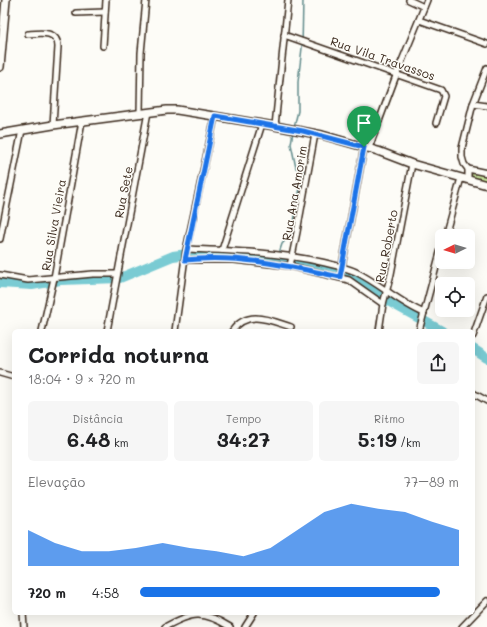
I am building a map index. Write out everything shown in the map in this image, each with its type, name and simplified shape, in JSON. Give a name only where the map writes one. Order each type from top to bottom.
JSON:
[{"type":"street","points":[[0,67],[6,0]]},
{"type":"street","points":[[103,46],[106,0]]},
{"type":"street","points":[[140,113],[141,54],[146,0]]},
{"type":"street","points":[[275,126],[288,0]]},
{"type":"street","points":[[408,0],[424,7]]},
{"type":"street","points":[[341,276],[366,148],[427,0]]},
{"type":"street","points":[[76,13],[105,12]]},
{"type":"street","points":[[418,20],[487,44]]},
{"type":"street","points":[[28,34],[51,34],[57,39],[53,125]]},
{"type":"street","name":"Rua Vila Travassos","points":[[284,35],[438,88],[443,92],[443,98],[436,124]]},
{"type":"street","points":[[487,68],[473,104],[462,148],[462,158],[468,169],[487,173]]},
{"type":"street","points":[[473,104],[487,106]]},
{"type":"street","points":[[0,134],[140,113],[177,110],[315,134],[487,185]]},
{"type":"street","name":"Rua Sete","points":[[107,329],[148,112]]},
{"type":"street","points":[[174,329],[186,250],[215,116]]},
{"type":"street","name":"Rua Silva Vieira","points":[[42,329],[54,278],[82,121]]},
{"type":"street","points":[[222,250],[262,124]]},
{"type":"street","points":[[0,239],[22,130]]},
{"type":"street","name":"Rua Ana Amorim","points":[[290,265],[293,256],[315,134]]},
{"type":"street","name":"Rua Roberto","points":[[379,329],[412,164]]},
{"type":"street","points":[[447,229],[468,169]]},
{"type":"street","points":[[186,250],[222,250],[276,254],[293,256],[343,268],[356,273],[424,314]]},
{"type":"street","points":[[185,259],[234,260],[290,265],[341,276],[384,302]]},
{"type":"street","points":[[420,328],[436,269]]},
{"type":"street","points":[[0,275],[28,280],[93,274],[117,275]]},
{"type":"street","points":[[475,332],[484,312],[487,296]]},
{"type":"street","points":[[234,329],[242,320],[257,317],[291,327]]},
{"type":"street","points":[[0,373],[12,376]]},
{"type":"street","points":[[475,394],[487,401]]},
{"type":"street","points":[[475,613],[487,601]]},
{"type":"street","points":[[23,615],[24,627]]},
{"type":"street","points":[[165,627],[190,615]]},
{"type":"street","points":[[200,615],[219,620],[230,627]]},
{"type":"street","points":[[245,627],[253,615]]},
{"type":"street","points":[[462,627],[474,615]]},
{"type":"green space","points":[[470,171],[487,175],[487,182],[471,177]]},
{"type":"waterway","points":[[294,127],[298,111],[298,82],[302,48],[303,0]]},
{"type":"waterway","points":[[280,260],[280,250],[282,244],[292,233],[303,171],[296,168],[291,144],[293,131]]},
{"type":"waterway","points":[[0,283],[32,285],[60,280],[120,278],[173,256],[194,253],[277,259],[354,274],[388,301],[438,329]]},
{"type":"waterway","points":[[475,350],[487,358]]},
{"type":"route","points":[[215,116],[303,131],[364,147],[343,268],[340,277],[290,266],[234,260],[185,260],[190,230],[215,116]]}]
